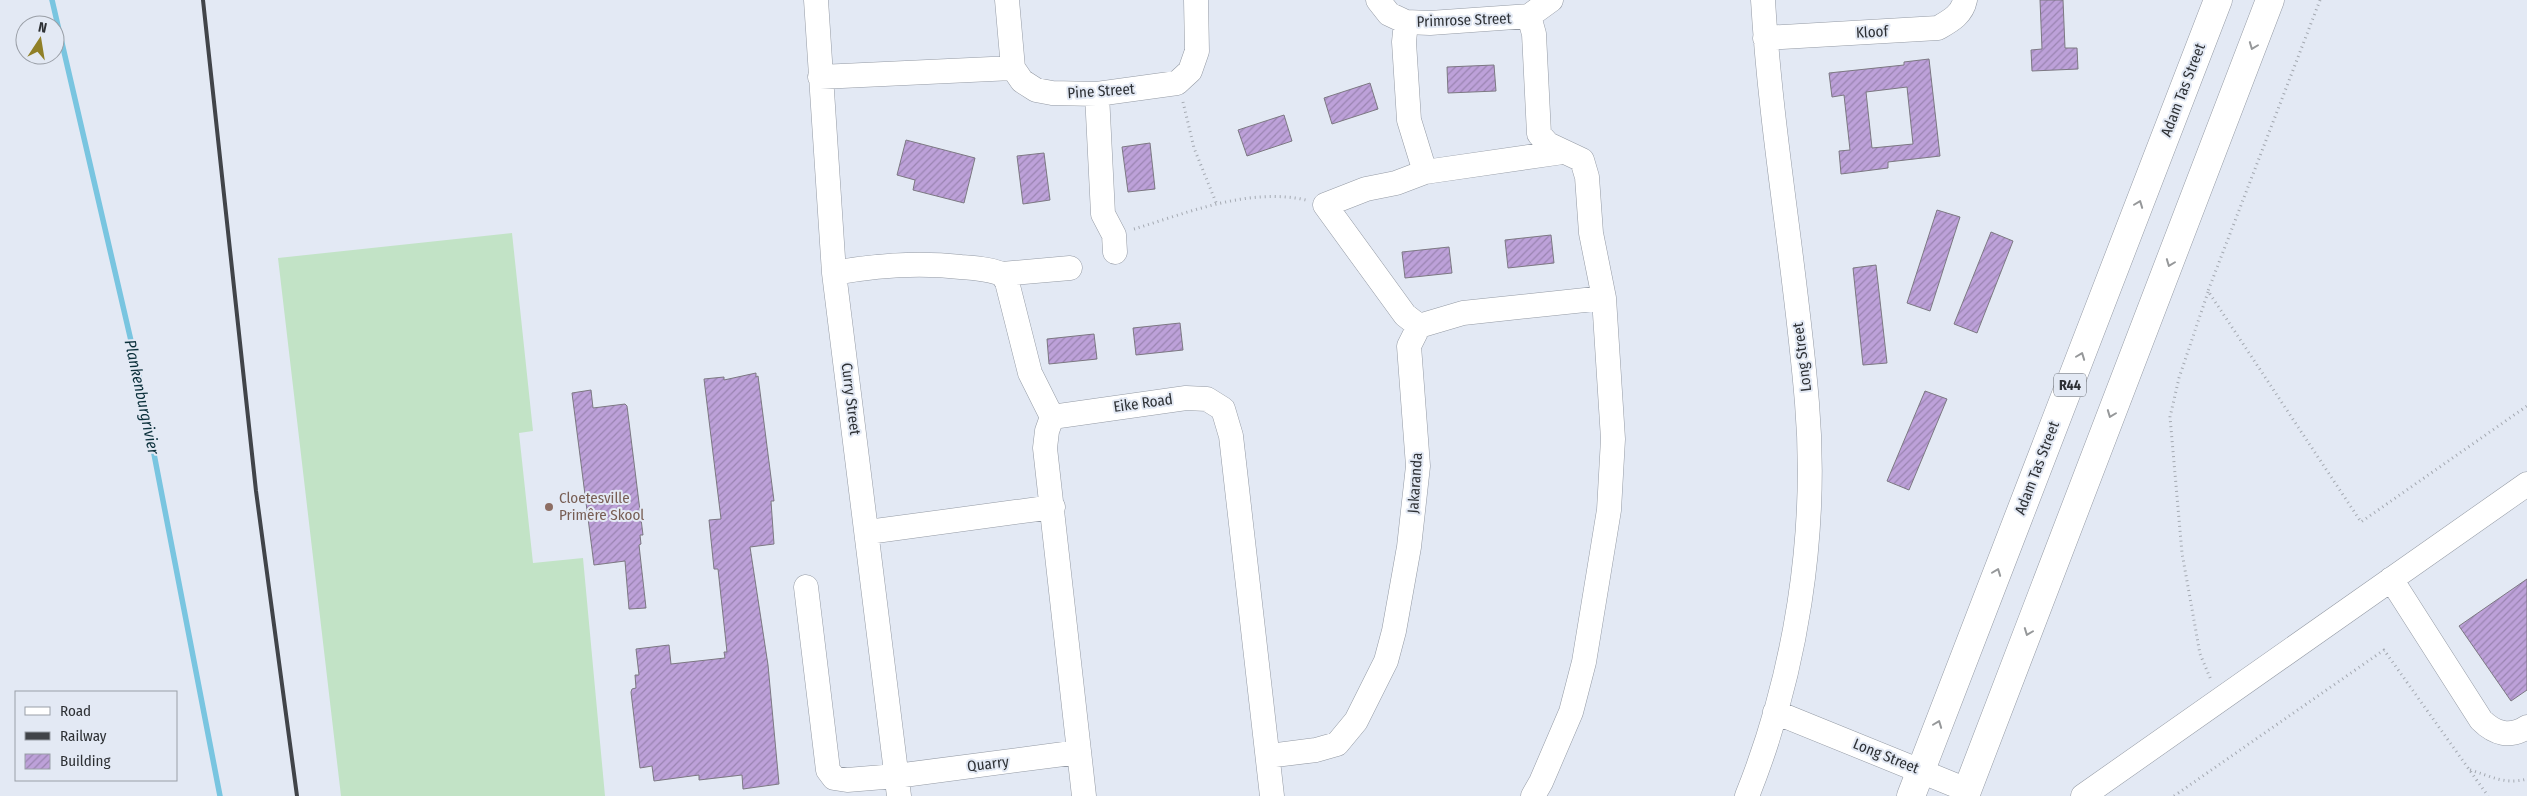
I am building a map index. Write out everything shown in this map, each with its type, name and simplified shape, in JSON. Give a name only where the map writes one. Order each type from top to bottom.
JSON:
[{"type":"main road","name":"Adam Tas Street","points":[[1911,796],[2218,0]]},
{"type":"main road","points":[[1966,793],[2270,0]]},
{"type":"street","name":"Curry Street","points":[[816,0],[834,273],[868,532],[897,786]]},
{"type":"street","points":[[820,77],[1013,68],[1007,0]]},
{"type":"street","points":[[1177,82],[1190,71],[1197,51],[1196,0]]},
{"type":"street","name":"Primrose Street","points":[[1378,0],[1390,14],[1406,22],[1430,23],[1530,16],[1551,0]]},
{"type":"street","name":"Long Street","points":[[1747,796],[1775,712],[1796,620],[1806,538],[1809,470],[1807,404],[1765,38],[1763,0]]},
{"type":"street","name":"Kloof","points":[[1765,38],[1938,28],[1955,18],[1964,6],[1965,0]]},
{"type":"street","name":"Primrose Street","points":[[1530,16],[1534,34],[1539,134],[1548,144],[1564,152]]},
{"type":"street","points":[[1406,22],[1404,42],[1409,120],[1425,172]]},
{"type":"street","name":"Pine Street","points":[[1013,68],[1022,81],[1036,90],[1052,94],[1097,94],[1177,82]]},
{"type":"street","points":[[1097,94],[1103,214],[1115,244]]},
{"type":"street","points":[[1533,796],[1541,782],[1573,704],[1584,662],[1610,510],[1613,439],[1604,298],[1591,233],[1585,169],[1582,160],[1576,155],[1564,152],[1425,172],[1415,177],[1366,189],[1325,205],[1405,314],[1419,326],[1463,313],[1604,298]]},
{"type":"street","points":[[834,273],[867,267],[906,264],[966,267],[1002,274],[1070,268]]},
{"type":"street","points":[[1002,274],[1007,282],[1030,373],[1052,417],[1045,448],[1084,796]]},
{"type":"street","name":"Jakaranda","points":[[1268,756],[1316,750],[1337,744],[1356,721],[1386,662],[1394,632],[1409,547],[1418,466],[1409,346],[1419,326]]},
{"type":"street","name":"Eike Road","points":[[1052,417],[1186,398],[1207,399],[1223,409],[1228,419],[1231,436],[1272,796]]},
{"type":"street","points":[[2083,796],[2527,484]]},
{"type":"street","points":[[868,532],[1053,508]]},
{"type":"street","points":[[2392,579],[2481,720],[2487,726],[2506,734],[2516,734],[2527,727]]},
{"type":"street","name":"Quarry","points":[[806,587],[830,774],[834,778],[897,786],[1079,752]]},
{"type":"street","name":"Long Street","points":[[1775,712],[1920,769],[1966,793]]},
{"type":"path","points":[[2221,698],[2200,654],[2182,553],[2170,417],[2179,378],[2208,291],[2320,0]]},
{"type":"path","points":[[1177,82],[1194,148],[1217,205]]},
{"type":"path","points":[[1115,244],[1217,205],[1272,197],[1297,198],[1325,205]]},
{"type":"path","points":[[2208,291],[2361,522],[2527,406]]},
{"type":"path","points":[[2174,796],[2384,650],[2488,796]]},
{"type":"path","points":[[2469,770],[2498,781],[2527,779]]},
{"type":"green space","points":[[512,233],[533,431],[519,433],[533,563],[583,558],[605,796],[341,796],[278,258]]},
{"type":"building","points":[[2040,0],[2063,0],[2065,48],[2077,48],[2078,69],[2032,71],[2031,50],[2042,49]]},
{"type":"building","points":[[1929,59],[1940,156],[1888,162],[1888,168],[1841,174],[1839,151],[1850,150],[1844,95],[1832,97],[1829,73],[1904,65],[1904,62]],"holes":[[[1907,87],[1913,144],[1872,148],[1866,92]]]},
{"type":"building","points":[[1494,65],[1496,91],[1448,93],[1447,67]]},
{"type":"building","points":[[1370,83],[1378,109],[1332,124],[1324,98]]},
{"type":"building","points":[[1284,115],[1292,141],[1247,156],[1238,130]]},
{"type":"building","points":[[906,140],[975,158],[964,203],[913,190],[915,180],[897,175]]},
{"type":"building","points":[[1150,143],[1155,189],[1128,192],[1122,147]]},
{"type":"building","points":[[1044,153],[1050,200],[1023,204],[1017,156]]},
{"type":"building","points":[[1937,210],[1960,217],[1930,311],[1907,303]]},
{"type":"building","points":[[1991,232],[2013,241],[1977,333],[1954,324]]},
{"type":"building","points":[[1551,235],[1554,263],[1508,268],[1505,240]]},
{"type":"building","points":[[1449,247],[1452,273],[1405,278],[1402,252]]},
{"type":"building","points":[[1876,265],[1887,363],[1863,365],[1853,268]]},
{"type":"building","points":[[1180,323],[1183,350],[1136,355],[1133,328]]},
{"type":"building","points":[[1094,334],[1097,359],[1049,364],[1047,339]]},
{"type":"building","points":[[756,373],[756,377],[758,376],[774,501],[771,501],[774,544],[750,547],[768,665],[779,784],[743,789],[742,775],[699,780],[699,775],[654,781],[652,766],[640,768],[631,692],[632,689],[636,688],[635,675],[639,675],[636,649],[669,645],[671,664],[725,658],[724,652],[727,652],[718,569],[714,569],[709,520],[721,519],[704,379],[724,377],[724,380]]},
{"type":"building","points":[[591,390],[593,408],[625,404],[627,406],[643,535],[640,535],[641,544],[639,545],[646,608],[629,609],[625,561],[594,565],[572,393]]},
{"type":"building","points":[[1925,391],[1947,399],[1909,490],[1887,481]]},
{"type":"building","points":[[2527,579],[2527,690],[2511,701],[2459,626]]},
{"type":"waterway","name":"Plankenburgrivier","points":[[52,0],[138,371],[220,796]]},
{"type":"railway","points":[[203,0],[256,491],[297,796]]},
{"type":"place","name":"Cloetesville Primêre Skool","points":[[549,507]]}]
